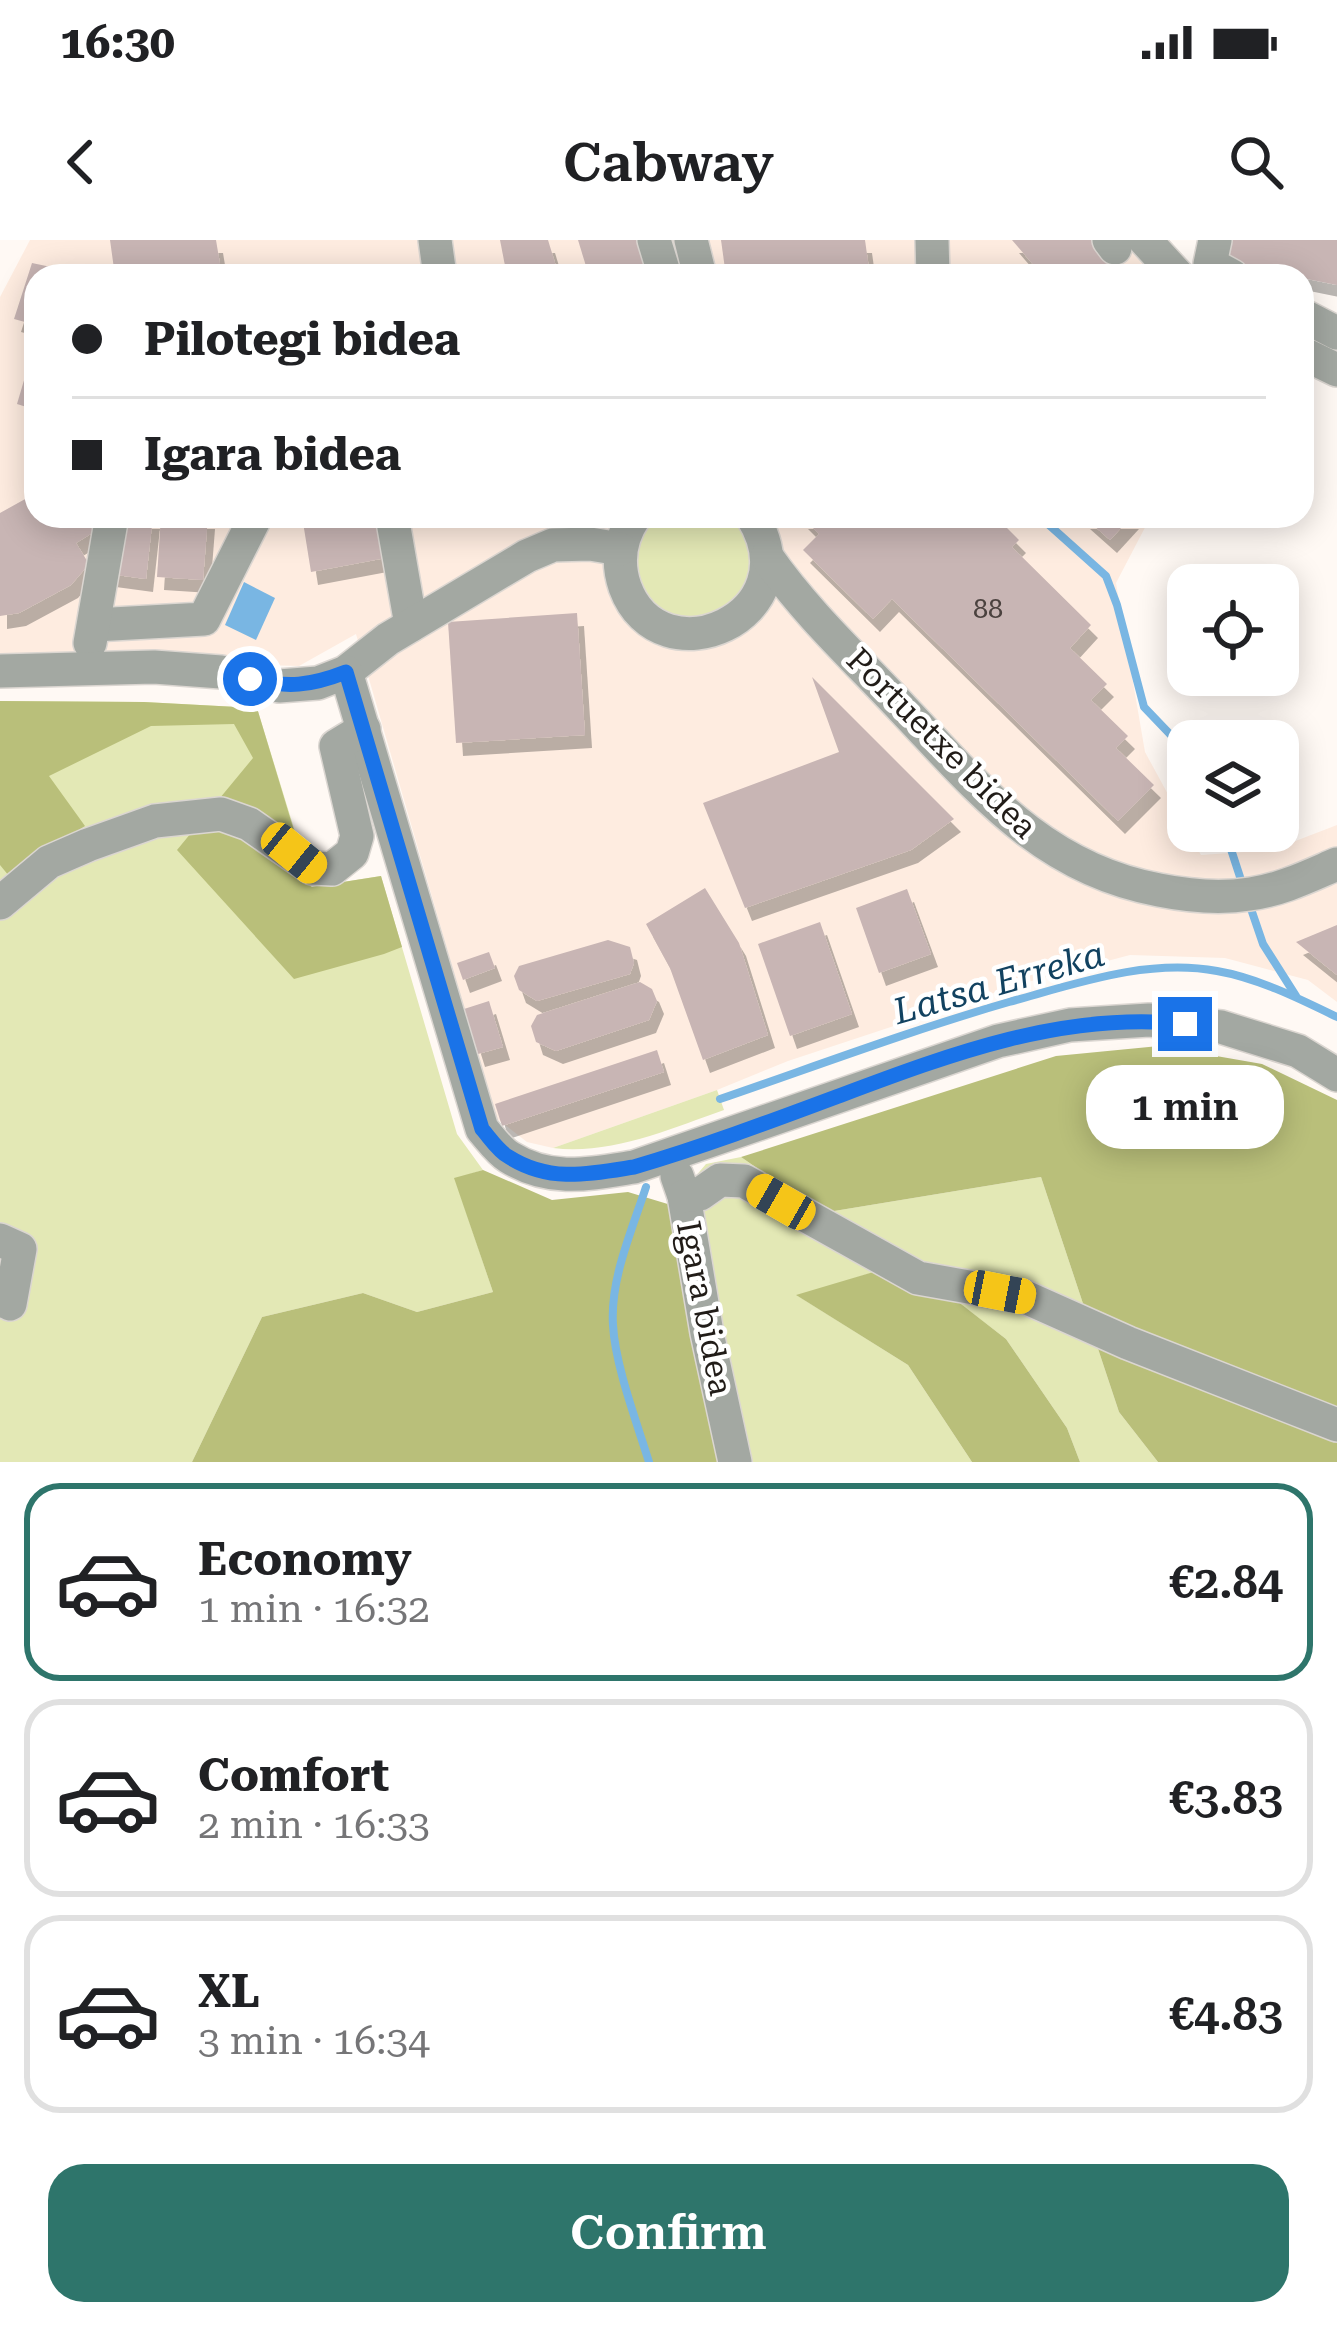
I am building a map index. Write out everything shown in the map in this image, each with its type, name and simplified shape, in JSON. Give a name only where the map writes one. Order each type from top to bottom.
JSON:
[{"type":"street","points":[[1123,242],[1159,264]]},
{"type":"street","points":[[86,669],[110,528]]},
{"type":"street","points":[[94,625],[204,619],[250,528]]},
{"type":"street","points":[[394,528],[411,625]]},
{"type":"street","points":[[627,528],[620,572],[627,593],[640,612],[680,633],[725,627],[744,614],[765,579],[767,557]]},
{"type":"street","name":"Portuetxe bidea","points":[[759,528],[767,557],[801,602],[957,766],[1050,850],[1132,886],[1188,896],[1222,897],[1276,889],[1337,864]]},
{"type":"street","points":[[0,671],[154,667],[221,672],[279,686],[318,683],[346,672],[502,555],[549,530],[620,549]]},
{"type":"street","name":"Portuetxe bidea","points":[[744,614],[774,609],[798,613],[825,627]]},
{"type":"street","points":[[346,672],[482,1129],[506,1156],[536,1170],[574,1177],[634,1167],[956,1055],[1070,1024],[1149,1020],[1222,1027],[1298,1051],[1337,1076]]},
{"type":"street","points":[[0,903],[49,862],[88,845],[155,821],[221,814],[249,824],[312,868],[332,869],[352,853],[357,836],[336,746],[364,729]]},
{"type":"street","name":"Igara bidea","points":[[670,1156],[684,1196],[707,1333],[736,1462]]},
{"type":"street","points":[[684,1196],[700,1194],[719,1180],[744,1181],[918,1278],[1025,1297],[1337,1425]]},
{"type":"street","points":[[0,1240],[20,1249],[10,1304]]},
{"type":"shaded area","points":[[30,240],[1121,240],[1142,264],[24,264],[24,528],[1145,528],[1116,583],[1145,752],[1167,792],[1167,852],[1299,852],[1299,840],[1337,825],[1337,1002],[1308,980],[1225,958],[1130,955],[1024,983],[788,1061],[553,1148],[527,1142],[496,1118],[356,634],[299,666],[0,658],[0,297]]},
{"type":"green space","points":[[642,528],[742,528],[751,561],[746,582],[717,612],[698,619],[677,617],[655,605],[637,577],[634,559]]},
{"type":"green space","points":[[0,701],[257,708],[312,887],[381,876],[457,1134],[483,1170],[455,1179],[493,1292],[417,1312],[363,1293],[262,1317],[192,1462],[0,1462]]},
{"type":"green space","points":[[0,701],[257,708],[311,887],[381,876],[402,947],[294,979],[177,850],[253,758],[234,724],[151,726],[49,776],[85,826],[9,876],[0,865]]},
{"type":"green space","points":[[1159,1046],[1262,1064],[1337,1100],[1337,1462],[1158,1462],[1119,1412],[1041,1177],[822,1213],[741,1157],[1056,1056]]},
{"type":"green space","points":[[717,1090],[724,1110],[683,1125],[597,1148],[553,1148]]},
{"type":"green space","points":[[741,1157],[822,1213],[1041,1177],[1119,1412],[1158,1462],[1080,1462],[1067,1428],[1006,1339],[906,1262],[798,1296],[908,1365],[972,1462],[726,1462],[671,1205],[706,1164]]},
{"type":"green space","points":[[483,1170],[552,1200],[628,1192],[671,1205],[726,1462],[192,1462],[262,1317],[363,1293],[417,1312],[493,1292],[454,1178]]},
{"type":"green space","points":[[907,1262],[1006,1339],[1067,1428],[1080,1462],[972,1462],[908,1365],[796,1295]]},
{"type":"water","points":[[244,582],[275,598],[256,640],[225,625]]},
{"type":"building","points":[[110,240],[216,240],[220,264],[113,264]]},
{"type":"building","points":[[500,240],[548,240],[555,264],[505,264]]},
{"type":"building","points":[[578,240],[640,240],[648,264],[585,264]]},
{"type":"building","points":[[721,240],[865,240],[868,264],[724,264]]},
{"type":"building","points":[[1012,240],[1100,240],[1121,264],[1033,264]]},
{"type":"building","points":[[1222,240],[1337,240],[1337,285],[1314,280],[1314,264],[1218,261]]},
{"type":"building","points":[[24,288],[24,322],[14,319]]},
{"type":"building","points":[[24,380],[24,406],[17,404]]},
{"type":"building","points":[[24,500],[24,528],[92,528],[94,532],[76,543],[89,564],[71,585],[19,613],[0,616],[0,513]]},
{"type":"building","points":[[115,528],[152,528],[146,579],[109,574]]},
{"type":"building","points":[[160,528],[207,528],[203,580],[157,577]]},
{"type":"building","points":[[304,528],[386,528],[391,557],[311,572]]},
{"type":"building","points":[[813,528],[1007,528],[1019,540],[1012,547],[1091,625],[1070,648],[1107,684],[1091,700],[1128,736],[1116,748],[1154,785],[1118,821],[892,599],[873,619],[803,550],[819,534]]},
{"type":"building","points":[[1096,528],[1121,528],[1110,540]]},
{"type":"building","points":[[577,613],[585,735],[456,743],[448,622]]},
{"type":"building","points":[[812,677],[954,819],[911,850],[745,908],[703,803],[839,752]]},
{"type":"building","points":[[705,888],[739,943],[768,1035],[703,1060],[670,968],[646,924]]},
{"type":"building","points":[[907,889],[931,954],[879,973],[856,908]]},
{"type":"building","points":[[820,922],[852,1014],[790,1036],[758,944]]},
{"type":"building","points":[[1337,925],[1337,975],[1296,942]]},
{"type":"building","points":[[608,940],[630,947],[634,963],[630,974],[537,1001],[519,990],[514,976],[519,966]]},
{"type":"building","points":[[489,952],[495,968],[463,980],[457,963]]},
{"type":"building","points":[[640,982],[652,989],[657,1001],[649,1020],[556,1051],[536,1042],[531,1026],[537,1015]]},
{"type":"building","points":[[489,1001],[503,1047],[478,1054],[464,1009]]},
{"type":"building","points":[[657,1050],[664,1072],[502,1126],[495,1104]]},
{"type":"waterway","points":[[1052,528],[1106,576],[1144,707],[1167,731]]},
{"type":"waterway","points":[[1232,852],[1242,883]]},
{"type":"waterway","points":[[1249,903],[1263,944],[1296,996]]},
{"type":"waterway","name":"Latsa Erreka","points":[[720,1099],[973,1013],[1138,970],[1191,968],[1232,974],[1337,1017]]},
{"type":"waterway","name":"Latsa Erreka","points":[[646,1187],[618,1272],[613,1325],[622,1376],[649,1462]]},
{"type":"route","points":[[250,679],[279,686],[318,683],[346,672],[482,1129],[506,1156],[536,1170],[574,1177],[634,1167],[894,1076],[1070,1024],[1149,1020],[1185,1024]]}]
